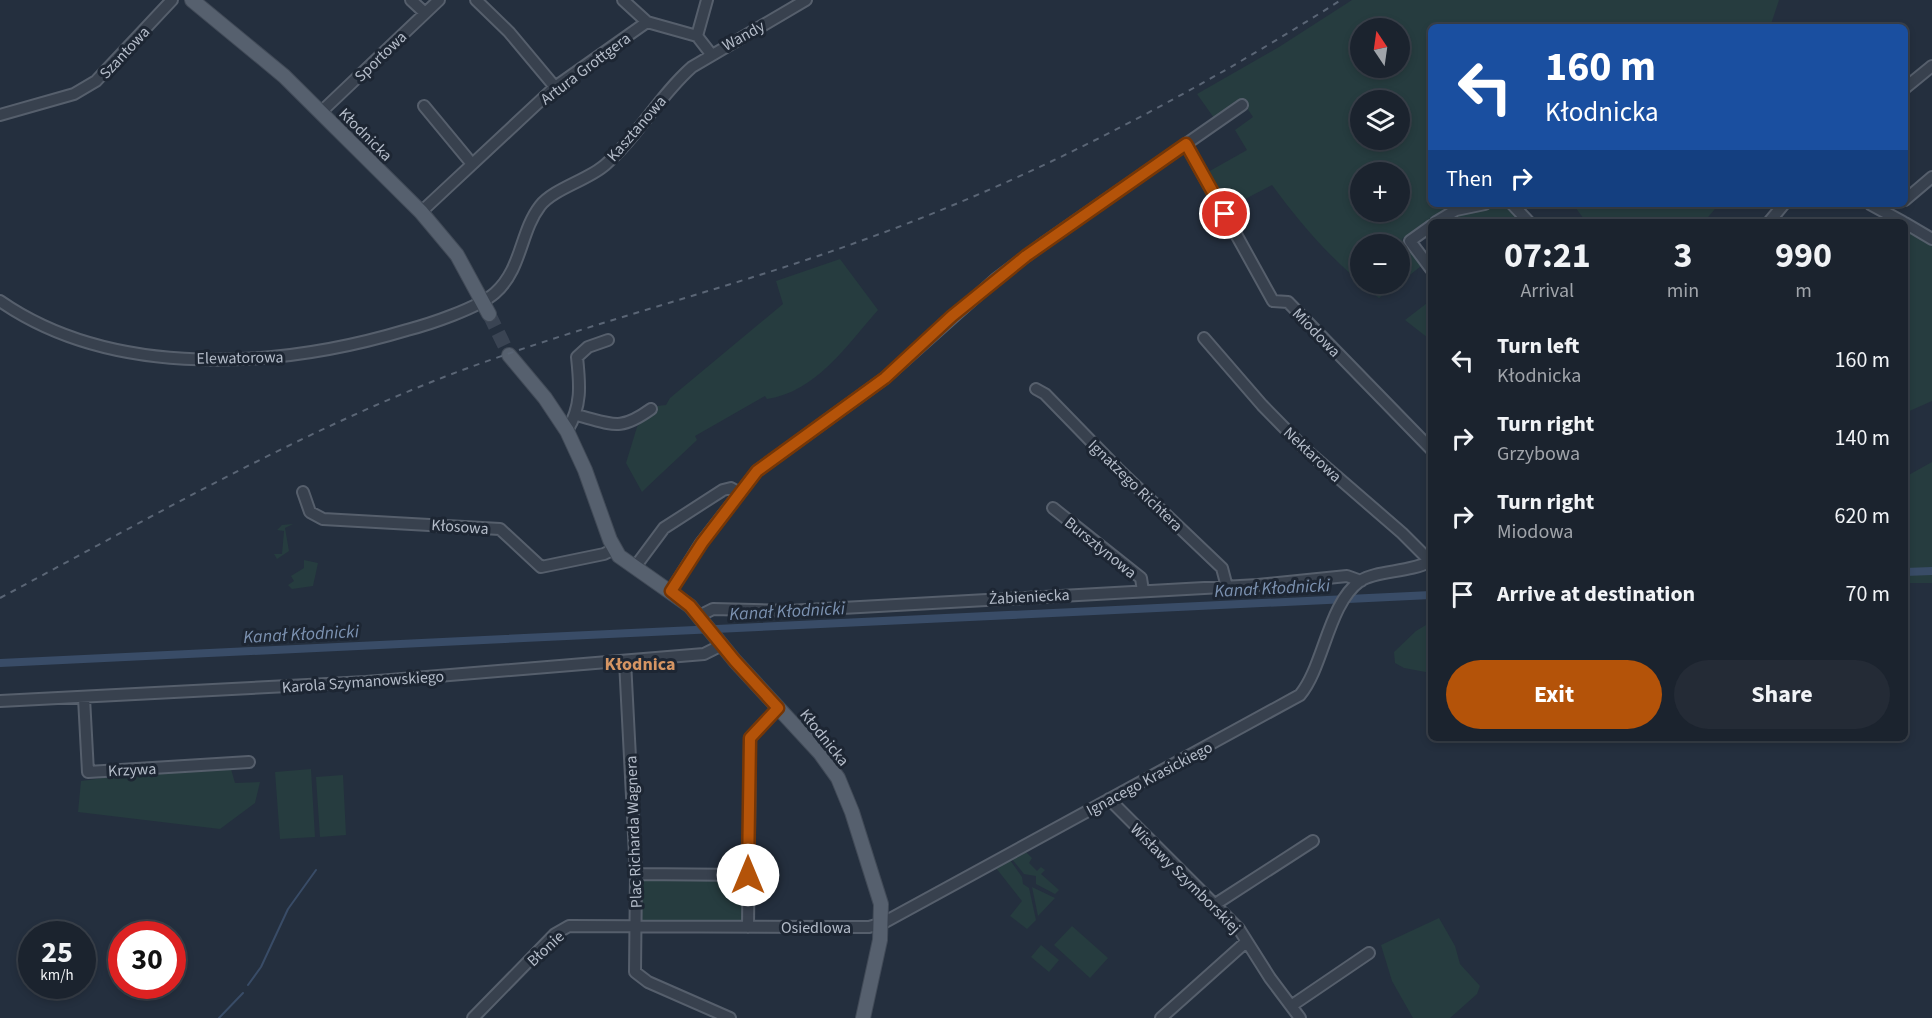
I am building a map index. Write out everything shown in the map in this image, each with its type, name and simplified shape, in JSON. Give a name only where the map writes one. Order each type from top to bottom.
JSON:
[{"type":"main road","name":"Kłodnicka","points":[[192,0],[284,76],[421,212],[457,255],[489,314]]},
{"type":"main road","name":"Kłodnicka","points":[[509,356],[545,398],[567,431],[614,549],[634,567],[671,591],[700,618],[820,753],[838,778],[875,880],[883,923],[863,1018]]},
{"type":"street","name":"Szantowa","points":[[0,115],[56,100],[86,88],[109,69],[172,0]]},
{"type":"street","points":[[411,0],[425,13]]},
{"type":"street","name":"Sportowa","points":[[321,112],[438,0]]},
{"type":"street","points":[[476,0],[509,32],[555,87]]},
{"type":"street","points":[[623,0],[647,22],[697,36],[711,54]]},
{"type":"street","points":[[697,36],[707,0]]},
{"type":"street","name":"Wandy","points":[[711,54],[806,0]]},
{"type":"street","name":"Artura Grottgera","points":[[421,212],[555,87],[647,22]]},
{"type":"street","name":"Kasztanowa","points":[[482,300],[494,295],[511,274],[541,204],[604,166],[677,80],[711,54]]},
{"type":"street","points":[[1908,86],[1932,66]]},
{"type":"street","points":[[671,591],[702,543],[757,471],[885,378],[997,278],[1242,105]]},
{"type":"street","points":[[424,106],[472,164]]},
{"type":"street","name":"Miodowa","points":[[1186,144],[1273,301],[1288,302],[1428,446]]},
{"type":"street","points":[[1908,197],[1932,177]]},
{"type":"street","points":[[1441,219],[1456,210],[1470,207]]},
{"type":"street","points":[[1515,207],[1526,219]]},
{"type":"street","points":[[1772,219],[1782,207]]},
{"type":"street","points":[[1876,207],[1897,219]]},
{"type":"street","points":[[1889,214],[1897,207]]},
{"type":"street","points":[[1908,225],[1932,239]]},
{"type":"street","points":[[1428,228],[1410,241],[1428,265]]},
{"type":"street","name":"Elewatorowa","points":[[0,301],[47,326],[93,345],[167,358],[246,359],[296,356],[359,345],[442,320],[482,300]]},
{"type":"street","name":"Nektarowa","points":[[1204,338],[1262,405],[1305,449],[1428,558]]},
{"type":"street","points":[[567,431],[576,415],[580,387],[577,357],[588,346],[608,340]]},
{"type":"street","name":"Ignatzego Richtera","points":[[1036,389],[1045,394],[1117,468],[1222,568],[1227,587]]},
{"type":"street","points":[[576,415],[621,426],[633,422],[651,409]]},
{"type":"street","points":[[634,567],[664,528],[723,490],[731,488],[740,493]]},
{"type":"street","name":"Kłosowa","points":[[303,492],[310,512],[323,519],[500,529],[541,567],[604,554],[614,549]]},
{"type":"street","name":"Bursztynowa","points":[[1053,508],[1141,578],[1143,591]]},
{"type":"street","points":[[1357,584],[1428,562]]},
{"type":"street","name":"Żabieniecka","points":[[700,618],[713,609],[788,611],[1227,587],[1347,576],[1357,584]]},
{"type":"street","name":"Ignacego Krasickiego","points":[[883,923],[1300,696],[1310,684],[1337,613],[1357,584]]},
{"type":"street","name":"Karola Szymanowskiego","points":[[0,701],[366,682],[625,661],[704,654],[718,640]]},
{"type":"street","name":"Plac Richarda Wagnera","points":[[625,661],[636,874],[636,927],[748,927]]},
{"type":"street","name":"Krzywa","points":[[84,698],[88,772],[249,762]]},
{"type":"street","points":[[748,927],[750,738],[778,708]]},
{"type":"street","name":"Wisławy Szymborskiej","points":[[1109,799],[1239,929],[1300,1018]]},
{"type":"street","points":[[1214,905],[1313,841]]},
{"type":"street","points":[[636,874],[748,875]]},
{"type":"street","name":"Osiedlowa","points":[[748,927],[869,927],[883,923]]},
{"type":"street","name":"Błonie","points":[[473,1018],[555,934],[568,926],[636,927]]},
{"type":"street","points":[[636,927],[635,972],[648,982],[730,1018]]},
{"type":"street","points":[[1161,1018],[1246,942]]},
{"type":"street","points":[[1291,1006],[1369,953]]},
{"type":"green space","points":[[1352,0],[1779,0],[1771,24],[1428,24],[1428,207],[1448,207],[1409,234],[1350,234],[1350,273],[1309,232],[1272,185],[1228,208],[1208,172],[1247,150],[1235,130],[1253,117],[1241,99],[1214,118],[1197,94],[1279,47]]},
{"type":"green space","points":[[1500,207],[1513,211],[1520,219],[1456,219],[1454,216]]},
{"type":"green space","points":[[1575,207],[1716,207],[1706,219],[1584,219]]},
{"type":"green space","points":[[1908,231],[1932,245],[1932,401],[1908,412]]},
{"type":"green space","points":[[1410,250],[1421,266],[1410,275]]},
{"type":"green space","points":[[840,259],[878,310],[842,352],[815,377],[785,395],[767,399],[765,396],[695,436],[697,440],[642,492],[626,463],[637,427],[657,406],[666,405],[670,398],[783,304],[776,281]]},
{"type":"green space","points":[[1428,302],[1428,338],[1405,320]]},
{"type":"green space","points":[[1932,462],[1932,583],[1908,583],[1908,475]]},
{"type":"green space","points":[[293,524],[285,528],[289,551],[277,559],[274,554],[282,554],[284,531],[277,530],[282,525]]},
{"type":"green space","points":[[304,560],[318,563],[313,586],[292,589],[288,585],[294,581],[291,576],[304,568]]},
{"type":"green space","points":[[1428,624],[1428,672],[1404,668],[1395,663],[1394,652],[1416,631]]},
{"type":"green space","points":[[231,769],[235,783],[260,782],[255,803],[220,829],[78,812],[81,781],[139,773]]},
{"type":"green space","points":[[311,769],[315,837],[280,839],[275,772]]},
{"type":"green space","points":[[343,775],[346,835],[320,837],[316,777]]},
{"type":"green space","points":[[1025,851],[1032,858],[1029,863],[1037,871],[1041,867],[1045,870],[1041,874],[1059,890],[1055,894],[1036,884],[1036,876],[1024,874],[1012,859]]},
{"type":"green space","points":[[1010,860],[1022,877],[1023,884],[1029,888],[1036,920],[1027,929],[1010,916],[1022,901],[996,868]]},
{"type":"green space","points":[[641,878],[745,879],[745,919],[742,923],[641,922]]},
{"type":"green space","points":[[1032,887],[1055,898],[1038,916]]},
{"type":"green space","points":[[1439,918],[1455,946],[1460,964],[1480,986],[1477,994],[1450,1018],[1413,1018],[1392,981],[1381,945]]},
{"type":"green space","points":[[1072,926],[1108,958],[1090,978],[1054,945]]},
{"type":"green space","points":[[1041,945],[1059,960],[1049,972],[1031,957]]},
{"type":"waterway","name":"Kanał Kłodnicki","points":[[1908,572],[1932,571]]},
{"type":"waterway","name":"Kanał Kłodnicki","points":[[0,663],[1428,595]]},
{"type":"waterway","points":[[248,985],[261,967],[288,909],[316,870]]},
{"type":"waterway","points":[[219,1018],[243,993]]},
{"type":"tunnel","points":[[489,314],[509,355]]},
{"type":"railway","points":[[0,598],[274,453],[444,377],[549,340],[814,257],[866,239],[990,189],[1110,133],[1169,102],[1341,0]]},
{"type":"district","name":"Kłodnica","points":[[640,664]]},
{"type":"route","points":[[748,875],[750,738],[778,708],[735,661],[690,606],[671,591],[702,543],[757,471],[885,378],[997,278],[1186,144],[1225,214]]}]
